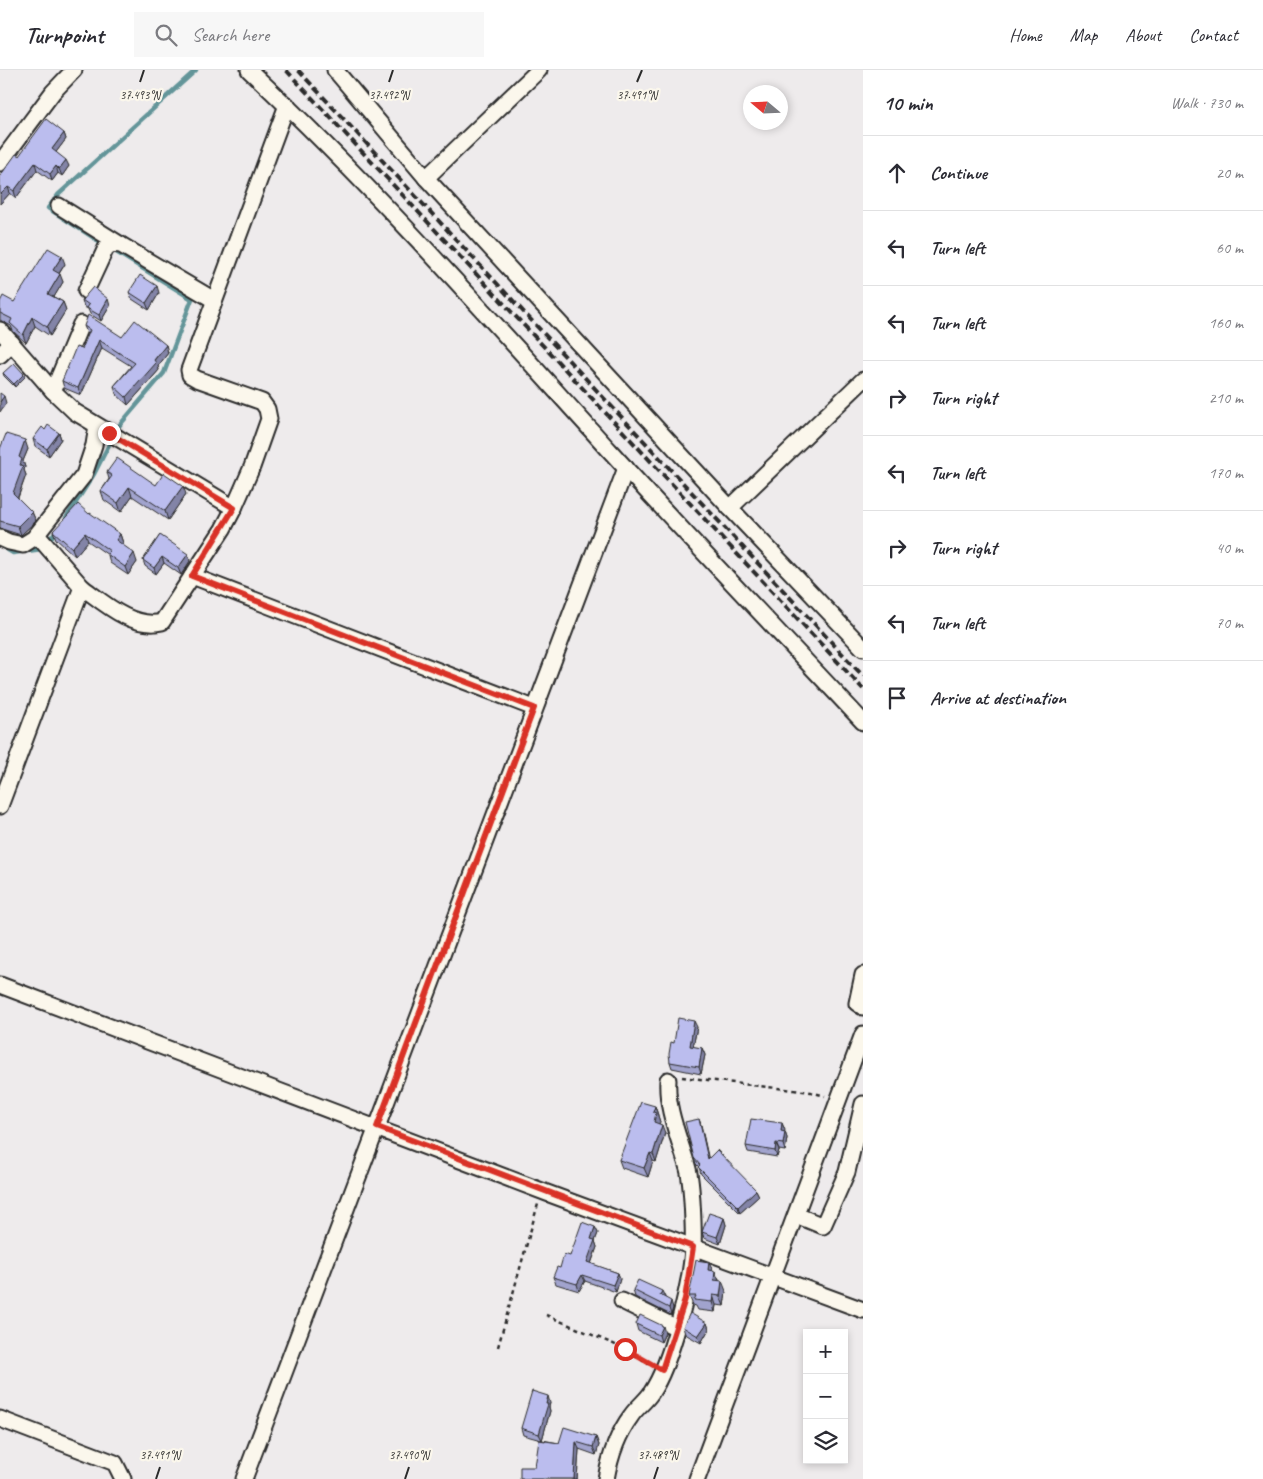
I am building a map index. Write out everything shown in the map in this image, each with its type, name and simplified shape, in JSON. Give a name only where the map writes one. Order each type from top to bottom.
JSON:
[{"type":"street","points":[[0,163],[53,92],[74,70]]},
{"type":"street","points":[[249,70],[287,105],[462,287],[626,468],[863,722]]},
{"type":"street","points":[[335,70],[426,178],[730,508],[863,648]]},
{"type":"street","points":[[426,178],[539,70]]},
{"type":"street","points":[[37,535],[82,587],[128,618],[156,623],[162,622],[234,508],[252,467],[269,419],[267,409],[262,402],[190,375],[190,363],[287,105]]},
{"type":"street","points":[[59,206],[214,300]]},
{"type":"street","points":[[86,291],[106,248],[112,244],[121,245]]},
{"type":"street","points":[[53,391],[81,324]]},
{"type":"street","points":[[0,330],[53,391],[75,412],[234,508]]},
{"type":"street","points":[[0,355],[12,343]]},
{"type":"street","points":[[730,508],[863,380]]},
{"type":"street","points":[[0,538],[23,545],[37,535],[84,475],[94,445],[108,432]]},
{"type":"street","points":[[244,1479],[626,468]]},
{"type":"street","points":[[192,576],[534,708]]},
{"type":"street","points":[[0,806],[82,587]]},
{"type":"street","points":[[863,975],[857,1003],[863,1007]]},
{"type":"street","points":[[0,985],[542,1191],[863,1310]]},
{"type":"street","points":[[697,1479],[863,1034]]},
{"type":"street","points":[[606,1479],[610,1456],[620,1432],[631,1415],[651,1394],[662,1370],[685,1299],[693,1247],[689,1171],[671,1111],[667,1093],[668,1080]]},
{"type":"street","points":[[796,1215],[823,1226],[847,1172],[863,1104]]},
{"type":"street","points":[[622,1301],[677,1328]]},
{"type":"street","points":[[0,1419],[115,1463],[123,1479]]},
{"type":"path","points":[[668,1080],[672,1077],[694,1078],[811,1092],[839,1099]]},
{"type":"path","points":[[498,1348],[542,1191]]},
{"type":"path","points":[[546,1315],[625,1349],[662,1370]]},
{"type":"building","points":[[46,119],[64,133],[52,149],[66,160],[59,169],[56,166],[50,174],[35,163],[14,191],[8,187],[0,195],[0,176],[16,154],[19,156]]},
{"type":"building","points":[[48,248],[62,256],[53,270],[60,274],[48,294],[63,302],[47,327],[32,317],[23,335],[10,323],[12,319],[0,313],[0,302],[3,296],[14,302]]},
{"type":"building","points":[[140,275],[157,286],[146,303],[129,292]]},
{"type":"building","points":[[93,287],[108,299],[99,315],[87,308],[89,305],[82,300]]},
{"type":"building","points":[[88,315],[122,337],[135,320],[166,345],[154,360],[156,363],[126,397],[114,386],[135,363],[99,340],[78,388],[62,381],[76,347],[82,349],[90,330],[84,326]]},
{"type":"building","points":[[14,363],[24,374],[14,384],[3,373]]},
{"type":"building","points":[[0,393],[4,396],[0,402]]},
{"type":"building","points":[[48,425],[59,433],[47,449],[33,439],[42,427],[45,430]]},
{"type":"building","points":[[6,434],[25,440],[19,457],[22,459],[20,465],[23,466],[13,493],[32,512],[18,526],[0,521],[0,449]]},
{"type":"building","points":[[117,458],[156,485],[164,473],[183,486],[165,511],[129,487],[118,503],[101,491],[112,476],[107,472]]},
{"type":"building","points":[[78,504],[89,514],[120,534],[116,540],[134,553],[125,567],[107,554],[110,551],[85,533],[72,548],[53,531]]},
{"type":"building","points":[[160,535],[188,554],[178,568],[162,557],[154,568],[143,560]]},
{"type":"building","points":[[678,1018],[694,1021],[690,1046],[702,1048],[699,1067],[670,1062],[671,1042],[674,1043]]},
{"type":"building","points":[[641,1102],[655,1106],[653,1112],[656,1113],[654,1122],[662,1125],[653,1154],[650,1153],[644,1168],[619,1160]]},
{"type":"building","points":[[699,1119],[708,1159],[717,1150],[756,1190],[738,1207],[698,1167],[700,1165],[694,1158],[685,1122]]},
{"type":"building","points":[[751,1119],[782,1123],[781,1131],[785,1132],[783,1144],[776,1143],[775,1151],[746,1146]]},
{"type":"building","points":[[709,1213],[724,1218],[717,1237],[702,1232]]},
{"type":"building","points":[[582,1222],[595,1227],[591,1239],[595,1240],[587,1262],[618,1273],[613,1285],[582,1275],[577,1284],[553,1277],[557,1267],[560,1268],[564,1254],[570,1256]]},
{"type":"building","points":[[696,1260],[709,1262],[708,1270],[715,1271],[714,1280],[722,1281],[720,1296],[713,1295],[712,1302],[694,1300],[696,1296],[689,1296]]},
{"type":"building","points":[[638,1280],[662,1291],[660,1295],[671,1301],[669,1308],[633,1290]]},
{"type":"building","points":[[690,1313],[707,1323],[698,1336],[683,1327]]},
{"type":"building","points":[[640,1315],[663,1326],[659,1335],[636,1324]]},
{"type":"building","points":[[532,1391],[548,1396],[546,1404],[548,1404],[539,1434],[521,1428]]},
{"type":"building","points":[[564,1427],[596,1437],[593,1447],[576,1442],[574,1479],[520,1479],[520,1467],[535,1467],[539,1440],[559,1443]]},
{"type":"waterway","points":[[105,245],[48,208],[58,195],[196,70]]},
{"type":"waterway","points":[[66,518],[94,474],[118,427],[164,373],[192,299],[113,250]]},
{"type":"waterway","points":[[3,547],[13,553],[42,549],[57,530]]},
{"type":"railway","points":[[286,70],[863,689]]},
{"type":"railway","points":[[298,70],[863,676]]},
{"type":"route","points":[[109,433],[234,508],[223,530],[192,576],[534,708],[377,1127],[693,1247],[685,1299],[662,1370],[625,1349]]}]
